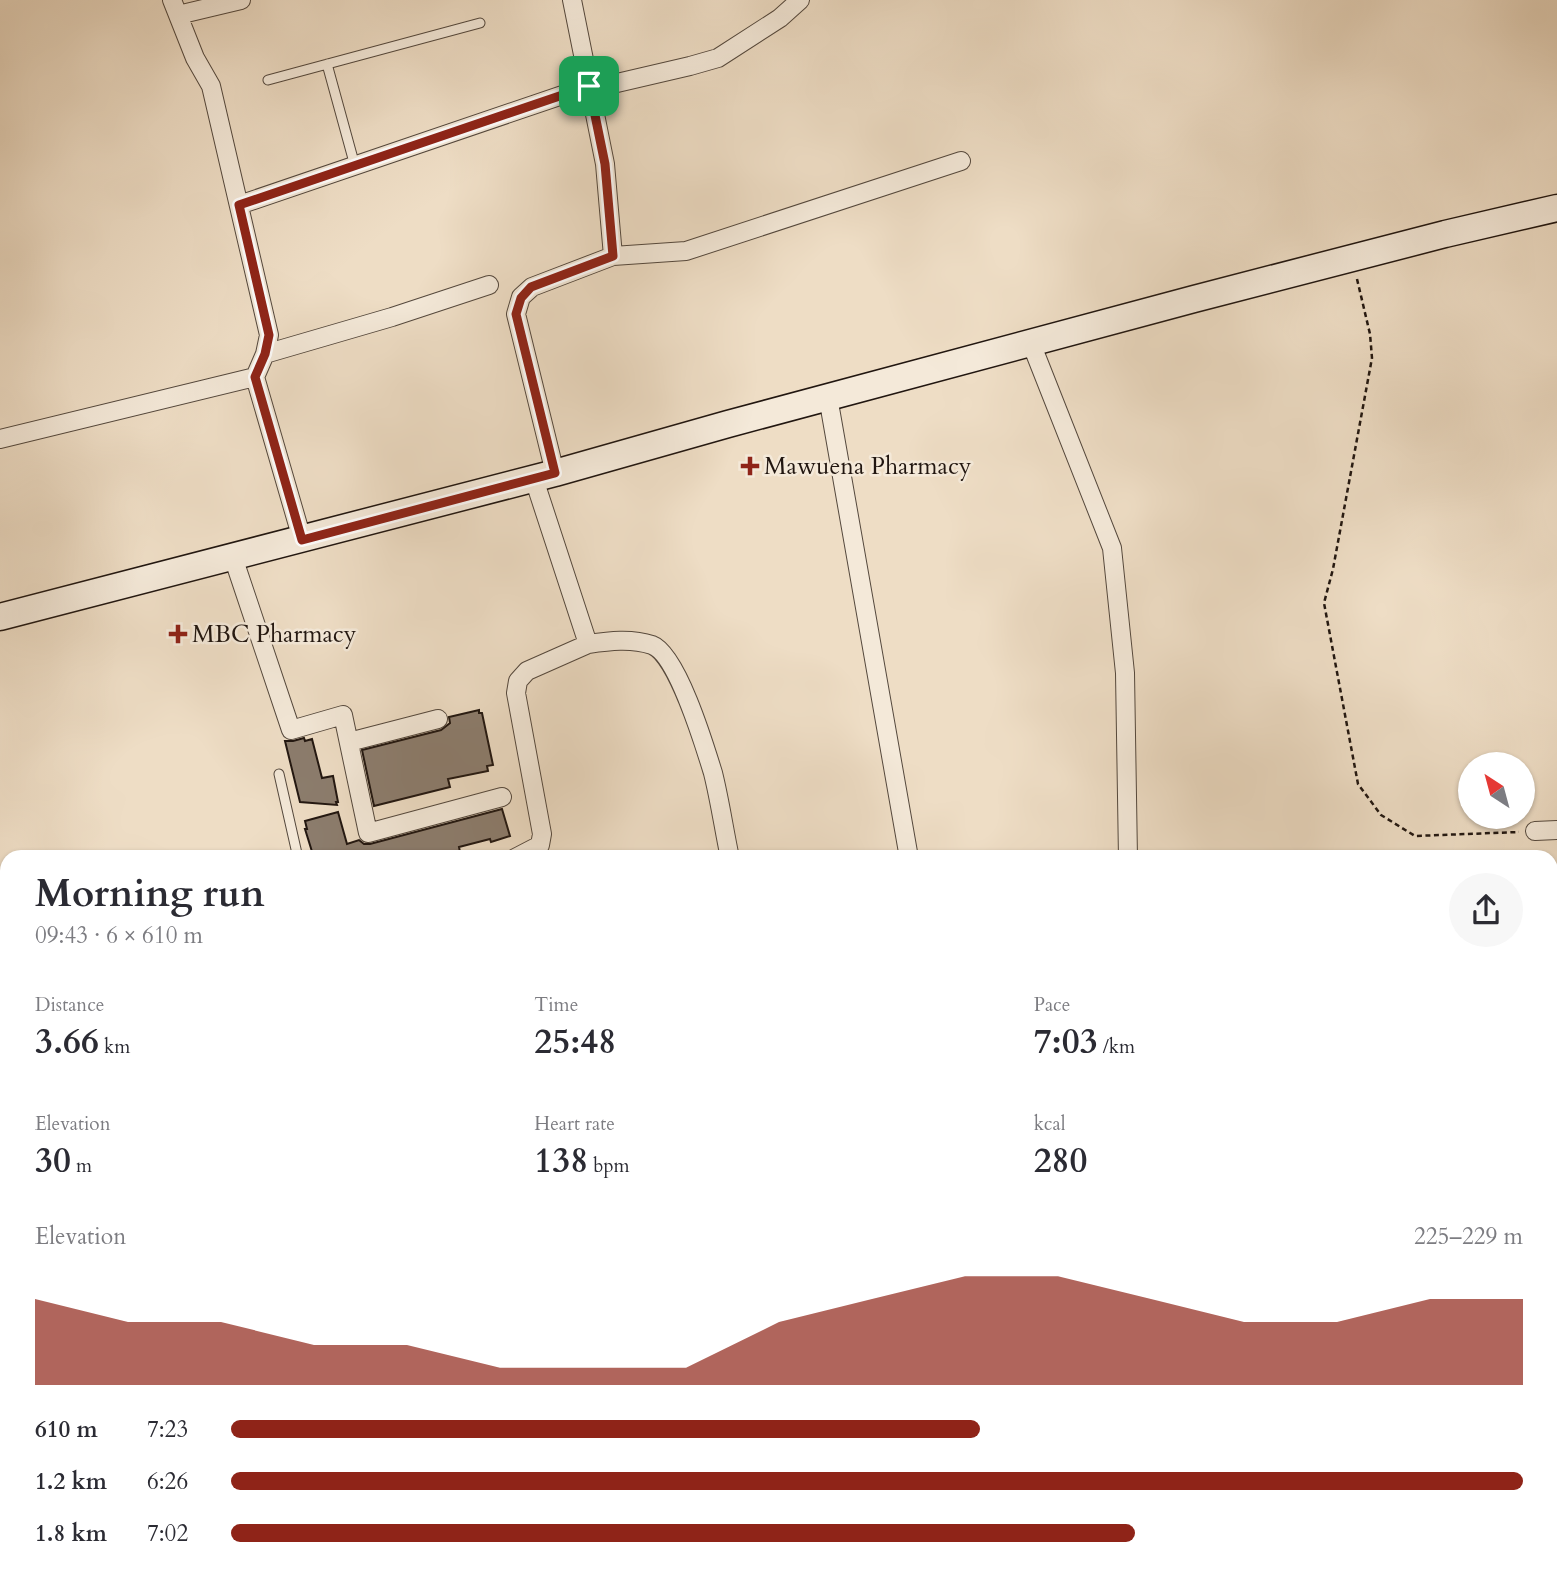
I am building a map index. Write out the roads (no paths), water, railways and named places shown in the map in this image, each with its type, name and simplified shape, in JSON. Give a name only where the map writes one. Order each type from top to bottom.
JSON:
[{"type":"main road","points":[[0,617],[545,476],[828,397],[1445,234],[1557,208]]},
{"type":"street","points":[[241,0],[175,7],[195,58],[211,86],[269,335],[265,354],[255,377],[302,540]]},
{"type":"street","points":[[572,0],[605,164],[613,256]]},
{"type":"street","points":[[239,205],[589,86],[617,83],[718,58],[780,18],[800,0]]},
{"type":"street","points":[[588,644],[545,476],[516,314],[521,298],[531,287],[613,256],[686,251],[961,161]]},
{"type":"street","points":[[265,354],[489,285]]},
{"type":"street","points":[[1031,343],[1112,548],[1125,673],[1128,850]]},
{"type":"street","points":[[0,439],[255,377]]},
{"type":"street","points":[[828,397],[908,850]]},
{"type":"street","points":[[233,557],[291,730],[343,715],[368,833],[502,797]]},
{"type":"street","points":[[541,850],[542,834],[516,694],[518,681],[527,670],[588,644],[620,640],[654,645],[672,664],[713,774],[728,850]]},
{"type":"street","points":[[349,742],[438,719]]},
{"type":"street","points":[[1535,831],[1557,830]]},
{"type":"lane","points":[[268,80],[480,23]]},
{"type":"lane","points":[[327,64],[355,166]]},
{"type":"lane","points":[[279,774],[296,850]]},
{"type":"place","name":"Mawuena Pharmacy","points":[[750,466]]},
{"type":"place","name":"MBC Pharmacy","points":[[178,634]]}]
